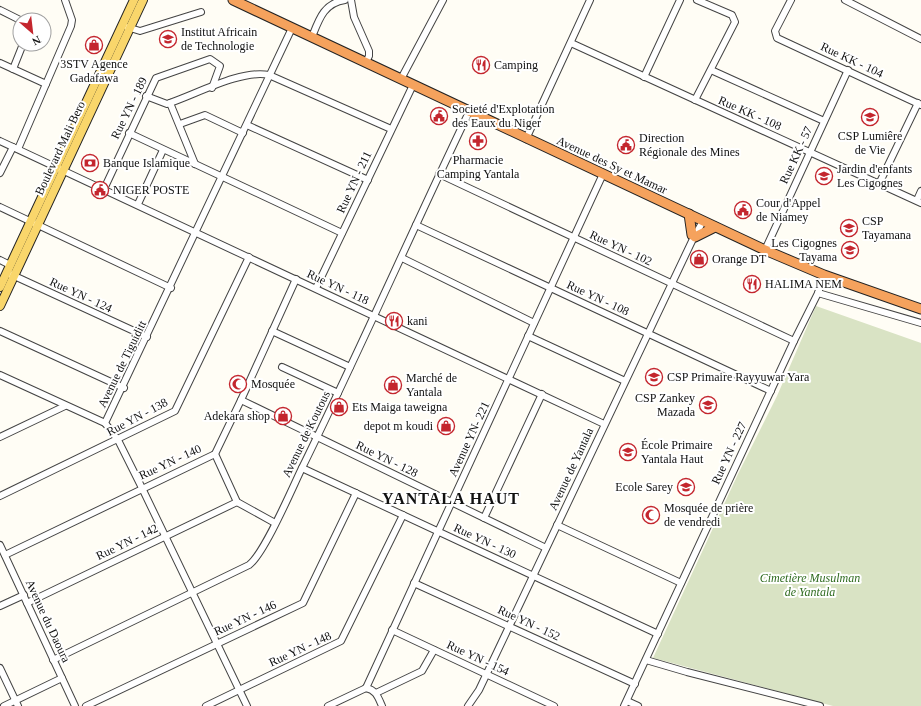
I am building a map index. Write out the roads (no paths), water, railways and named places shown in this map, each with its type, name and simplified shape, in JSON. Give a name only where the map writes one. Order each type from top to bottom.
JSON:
[{"type":"highway","name":"Avenue des Sy et Mamar","points":[[233,0],[765,250],[824,274],[921,309]]},
{"type":"highway","points":[[689,214],[693,237],[715,227]]},
{"type":"main road","name":"Boulevard Mali Bero","points":[[126,27],[134,0]]},
{"type":"main road","name":"Boulevard Mali Bero","points":[[0,287],[35,223],[126,27],[143,0]]},
{"type":"main road","name":"Boulevard Mali Bero","points":[[0,306],[10,271]]},
{"type":"street","points":[[0,174],[16,148],[46,84],[72,23],[65,0]]},
{"type":"street","points":[[312,37],[323,11],[334,3],[345,0]]},
{"type":"street","points":[[351,0],[354,17],[369,51],[369,56],[366,62]]},
{"type":"street","points":[[401,79],[444,0]]},
{"type":"street","points":[[526,139],[590,0]]},
{"type":"street","points":[[644,77],[680,0]]},
{"type":"street","points":[[696,100],[735,22],[732,15],[697,0]]},
{"type":"street","name":"Rue KK - 104","points":[[791,0],[775,31],[777,38],[919,104]]},
{"type":"street","points":[[845,0],[921,39]]},
{"type":"street","points":[[0,10],[12,16]]},
{"type":"street","points":[[126,27],[140,31],[201,12]]},
{"type":"street","name":"Avenue de Tiguiditt","points":[[247,706],[166,536],[118,440],[105,423],[124,388],[292,28]]},
{"type":"street","name":"Rue KK - 108","points":[[571,43],[919,202]]},
{"type":"street","points":[[13,69],[20,52]]},
{"type":"street","name":"Rue YN - 189","points":[[104,189],[146,96],[156,78],[209,59],[220,66],[212,88]]},
{"type":"street","points":[[0,63],[46,84]]},
{"type":"street","points":[[711,70],[824,121]]},
{"type":"street","name":"Rue KK - 57","points":[[765,250],[848,70]]},
{"type":"street","points":[[146,96],[165,104],[252,74],[269,75],[391,129]]},
{"type":"street","name":"Rue YN - 211","points":[[316,288],[413,85]]},
{"type":"street","points":[[170,103],[180,124],[195,164]]},
{"type":"street","points":[[880,184],[919,104]]},
{"type":"street","name":"Avenue de Koutous","points":[[53,660],[252,563],[275,523],[317,437],[375,316],[439,174],[469,112]]},
{"type":"street","points":[[180,124],[205,115],[243,133]]},
{"type":"street","points":[[246,124],[368,180]]},
{"type":"street","points":[[129,134],[342,233]]},
{"type":"street","name":"Rue YN - 118","points":[[0,141],[138,204],[604,424]]},
{"type":"street","points":[[138,204],[163,150]]},
{"type":"street","name":"Rue YN - 102","points":[[439,174],[794,341]]},
{"type":"street","name":"Avenue YN- 221","points":[[366,688],[603,174]]},
{"type":"street","points":[[919,202],[921,191]]},
{"type":"street","points":[[0,207],[171,288]]},
{"type":"street","name":"Avenue de Yantala","points":[[468,706],[475,697],[534,576],[701,220]]},
{"type":"street","name":"Rue YN - 108","points":[[416,226],[771,391]]},
{"type":"street","name":"Rue YN - 138","points":[[0,496],[171,414],[177,408],[249,257]]},
{"type":"street","points":[[402,258],[534,323]]},
{"type":"street","name":"Rue YN - 124","points":[[0,260],[10,271],[147,337]]},
{"type":"street","name":"Rue YN - 227","points":[[626,703],[794,341],[818,293],[824,274]]},
{"type":"street","name":"Rue YN - 140","points":[[5,555],[215,454],[296,279]]},
{"type":"street","points":[[818,293],[921,323]]},
{"type":"street","points":[[0,331],[124,388]]},
{"type":"street","points":[[272,331],[350,367]]},
{"type":"street","points":[[528,336],[625,381]]},
{"type":"street","points":[[282,367],[338,393]]},
{"type":"street","points":[[0,375],[105,423]]},
{"type":"street","points":[[484,518],[542,394]]},
{"type":"street","name":"Rue YN - 128","points":[[241,400],[546,548]]},
{"type":"street","points":[[0,437],[65,406]]},
{"type":"street","points":[[215,454],[237,502],[275,523]]},
{"type":"street","name":"Rue YN - 130","points":[[302,468],[658,634]]},
{"type":"street","name":"Rue YN - 146","points":[[86,706],[303,603],[356,493]]},
{"type":"street","name":"Rue YN - 142","points":[[27,603],[237,502]]},
{"type":"street","name":"Rue YN - 148","points":[[206,706],[342,642],[403,515]]},
{"type":"street","points":[[557,525],[681,583]]},
{"type":"street","name":"Avenue du Daoura","points":[[0,545],[75,706]]},
{"type":"street","name":"Rue YN - 152","points":[[414,583],[634,684]]},
{"type":"street","points":[[0,606],[24,595]]},
{"type":"street","name":"Rue YN - 154","points":[[392,630],[554,706]]},
{"type":"street","points":[[376,693],[422,670],[434,650]]},
{"type":"street","points":[[646,660],[820,706]]},
{"type":"street","points":[[0,668],[17,703]]},
{"type":"street","points":[[4,706],[17,703],[62,678]]},
{"type":"street","points":[[328,706],[366,688],[372,689],[376,693],[382,706]]},
{"type":"street","points":[[626,703],[638,706]]},
{"type":"place","name":"Institut Africain de Technologie","points":[[168,39]]},
{"type":"place","name":"3STV Agence Gadafawa","points":[[94,45]]},
{"type":"place","name":"Camping","points":[[481,65]]},
{"type":"place","name":"Societé d'Explotation des Eaux du Niger","points":[[439,116]]},
{"type":"place","name":"CSP Lumiêre de Vie","points":[[870,117]]},
{"type":"place","name":"Pharmacie Camping Yantala","points":[[478,141]]},
{"type":"place","name":"Direction Régionale des Mines","points":[[626,145]]},
{"type":"place","name":"Banque Islamique","points":[[90,163]]},
{"type":"place","name":"Jardin d'enfants Les Cigognes","points":[[824,176]]},
{"type":"place","name":"NIGER POSTE","points":[[100,190]]},
{"type":"place","name":"Cour d'Appel de Niamey","points":[[743,210]]},
{"type":"place","name":"CSP Tayamana","points":[[849,228]]},
{"type":"place","name":"Les Cigognes Tayama","points":[[850,250]]},
{"type":"place","name":"Orange DT","points":[[699,259]]},
{"type":"place","name":"HALIMA NEM","points":[[752,284]]},
{"type":"place","name":"kani","points":[[394,321]]},
{"type":"place","name":"CSP Primaire Rayyuwar Yara","points":[[654,377]]},
{"type":"place","name":"Mosquée","points":[[238,384]]},
{"type":"place","name":"Marché de Yantala","points":[[393,385]]},
{"type":"place","name":"CSP Zankey Mazada","points":[[708,405]]},
{"type":"place","name":"Ets Maiga taweigna","points":[[339,407]]},
{"type":"place","name":"Adekara shop","points":[[283,416]]},
{"type":"place","name":"depot m koudi","points":[[446,426]]},
{"type":"place","name":"École Primaire Yantala Haut","points":[[628,452]]},
{"type":"place","name":"Ecole Sarey","points":[[686,487]]},
{"type":"place","name":"Mosquée de prière de vendredi","points":[[651,515]]},
{"type":"district","name":"YANTALA HAUT","points":[[451,498]]},
{"type":"park label","name":"Cimetière Musulman de Yantala","points":[[810,585]]}]
